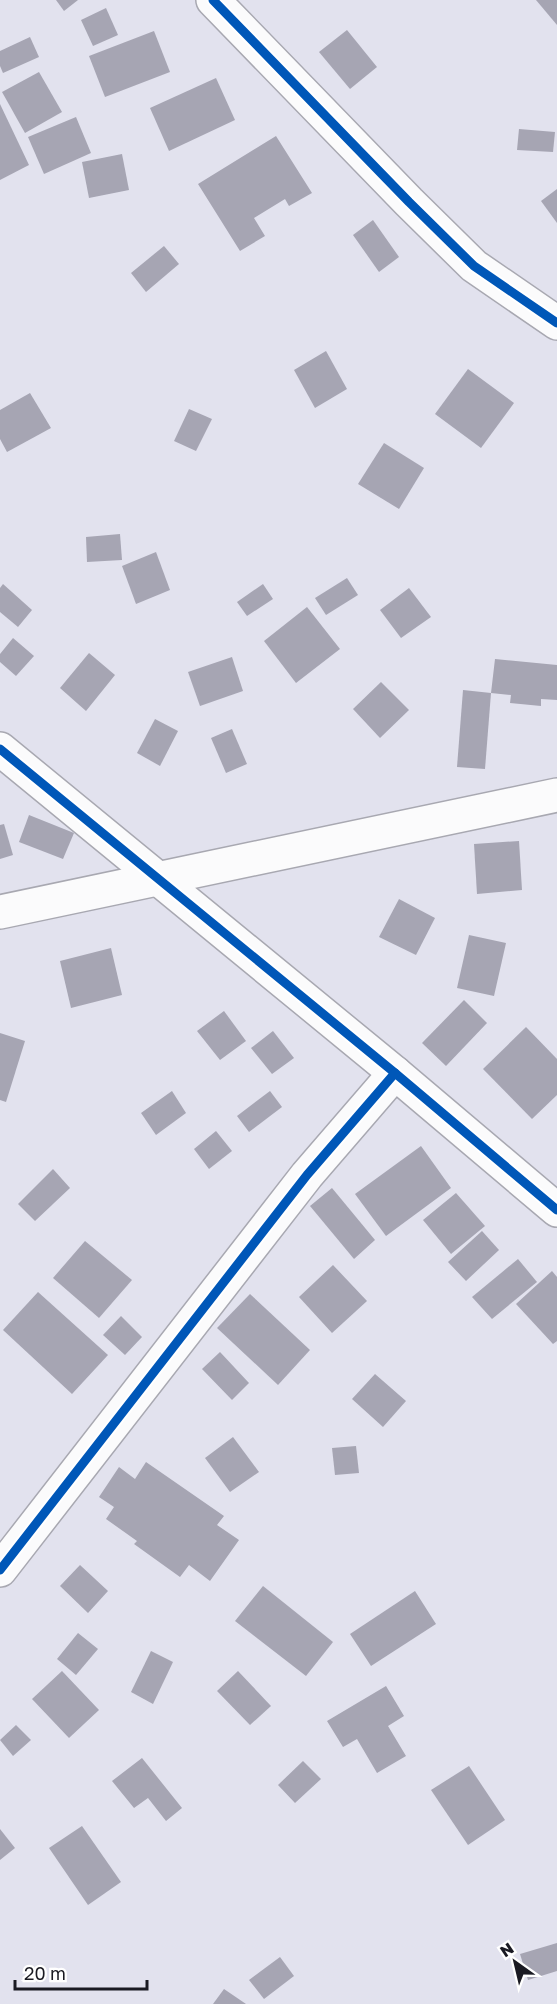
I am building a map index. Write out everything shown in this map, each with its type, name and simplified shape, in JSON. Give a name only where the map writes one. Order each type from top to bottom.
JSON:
[{"type":"street","points":[[213,0],[474,266],[557,323]]},
{"type":"street","points":[[0,749],[396,1074],[557,1210]]},
{"type":"street","points":[[0,912],[557,795]]},
{"type":"street","points":[[0,1570],[307,1175],[396,1074]]},
{"type":"building","points":[[56,0],[78,0],[64,11]]},
{"type":"building","points":[[536,0],[557,0],[557,25]]},
{"type":"building","points":[[106,8],[118,35],[93,46],[81,20]]},
{"type":"building","points":[[347,30],[377,67],[350,89],[319,52]]},
{"type":"building","points":[[154,31],[170,72],[105,97],[89,56]]},
{"type":"building","points":[[30,37],[39,57],[3,73],[0,66],[0,51]]},
{"type":"building","points":[[39,72],[62,112],[25,133],[2,92]]},
{"type":"building","points":[[216,78],[235,120],[169,151],[150,108]]},
{"type":"building","points":[[0,104],[29,165],[0,180]]},
{"type":"building","points":[[76,117],[91,153],[44,174],[28,137]]},
{"type":"building","points":[[519,129],[555,132],[553,152],[517,150]]},
{"type":"building","points":[[276,136],[312,193],[289,206],[285,199],[254,218],[265,236],[240,251],[198,184]]},
{"type":"building","points":[[122,154],[129,190],[89,198],[82,162]]},
{"type":"building","points":[[557,189],[557,223],[541,201]]},
{"type":"building","points":[[373,220],[399,257],[379,272],[353,235]]},
{"type":"building","points":[[164,246],[179,264],[146,292],[131,273]]},
{"type":"building","points":[[326,351],[347,389],[315,408],[294,370]]},
{"type":"building","points":[[468,369],[514,403],[481,448],[435,414]]},
{"type":"building","points":[[30,393],[51,428],[7,452],[0,439],[0,410]]},
{"type":"building","points":[[189,409],[212,419],[196,451],[174,441]]},
{"type":"building","points":[[384,443],[424,468],[399,509],[358,484]]},
{"type":"building","points":[[120,534],[122,560],[87,562],[86,537]]},
{"type":"building","points":[[156,552],[170,590],[136,604],[122,566]]},
{"type":"building","points":[[347,578],[358,595],[326,615],[315,598]]},
{"type":"building","points":[[3,584],[32,610],[18,627],[0,612],[0,588]]},
{"type":"building","points":[[263,584],[273,599],[247,616],[237,602]]},
{"type":"building","points":[[409,588],[431,617],[401,638],[380,610]]},
{"type":"building","points":[[307,607],[340,649],[296,683],[264,641]]},
{"type":"building","points":[[13,638],[34,656],[16,676],[0,662],[0,654]]},
{"type":"building","points":[[89,653],[115,675],[86,711],[60,688]]},
{"type":"building","points":[[232,657],[243,691],[200,706],[188,672]]},
{"type":"building","points":[[495,659],[557,665],[557,700],[541,699],[541,706],[510,703],[511,695],[491,693]]},
{"type":"building","points":[[381,682],[409,710],[380,738],[353,709]]},
{"type":"building","points":[[463,690],[491,693],[485,769],[457,767]]},
{"type":"building","points":[[155,719],[178,731],[160,766],[137,753]]},
{"type":"building","points":[[232,729],[247,764],[226,773],[211,738]]},
{"type":"building","points":[[29,815],[74,833],[63,859],[19,842]]},
{"type":"building","points":[[4,824],[13,855],[0,859],[0,825]]},
{"type":"building","points":[[519,841],[522,890],[477,894],[474,844]]},
{"type":"building","points":[[399,899],[435,918],[416,955],[379,937]]},
{"type":"building","points":[[469,935],[506,943],[494,996],[457,988]]},
{"type":"building","points":[[111,948],[122,995],[71,1008],[60,961]]},
{"type":"building","points":[[464,1000],[487,1023],[446,1066],[422,1043]]},
{"type":"building","points":[[224,1011],[246,1041],[220,1060],[197,1031]]},
{"type":"building","points":[[526,1027],[557,1059],[557,1095],[532,1119],[483,1069]]},
{"type":"building","points":[[273,1031],[294,1058],[272,1074],[251,1048]]},
{"type":"building","points":[[0,1033],[25,1041],[6,1102],[0,1100]]},
{"type":"building","points":[[172,1091],[186,1113],[156,1135],[141,1113]]},
{"type":"building","points":[[270,1091],[282,1107],[249,1132],[237,1116]]},
{"type":"building","points":[[216,1131],[232,1151],[209,1169],[194,1149]]},
{"type":"building","points":[[421,1146],[451,1188],[386,1236],[355,1194]]},
{"type":"building","points":[[53,1169],[70,1188],[35,1221],[18,1204]]},
{"type":"building","points":[[332,1188],[375,1240],[354,1259],[310,1206]]},
{"type":"building","points":[[456,1193],[485,1226],[451,1254],[423,1220]]},
{"type":"building","points":[[482,1231],[499,1250],[466,1281],[448,1262]]},
{"type":"building","points":[[85,1241],[132,1280],[99,1318],[53,1278]]},
{"type":"building","points":[[518,1259],[537,1282],[492,1319],[472,1297]]},
{"type":"building","points":[[333,1265],[367,1301],[332,1333],[299,1297]]},
{"type":"building","points":[[552,1271],[557,1277],[557,1341],[553,1344],[516,1304]]},
{"type":"building","points":[[38,1292],[108,1355],[72,1394],[3,1330]]},
{"type":"building","points":[[250,1294],[310,1350],[278,1385],[217,1328]]},
{"type":"building","points":[[121,1316],[142,1337],[125,1355],[103,1335]]},
{"type":"building","points":[[220,1352],[249,1383],[232,1400],[202,1369]]},
{"type":"building","points":[[375,1374],[406,1401],[383,1427],[352,1399]]},
{"type":"building","points":[[233,1437],[259,1472],[230,1492],[205,1458]]},
{"type":"building","points":[[356,1446],[359,1473],[335,1475],[332,1448]]},
{"type":"building","points":[[146,1462],[224,1516],[217,1525],[239,1540],[210,1581],[189,1565],[180,1577],[134,1544],[137,1541],[106,1519],[114,1507],[99,1497],[119,1467],[135,1479]]},
{"type":"building","points":[[80,1565],[108,1591],[88,1613],[60,1586]]},
{"type":"building","points":[[263,1586],[333,1642],[306,1676],[235,1621]]},
{"type":"building","points":[[415,1591],[436,1624],[371,1666],[350,1634]]},
{"type":"building","points":[[78,1633],[98,1649],[76,1675],[57,1659]]},
{"type":"building","points":[[151,1651],[173,1662],[153,1704],[131,1692]]},
{"type":"building","points":[[62,1671],[99,1710],[69,1738],[32,1699]]},
{"type":"building","points":[[238,1671],[271,1706],[250,1725],[217,1691]]},
{"type":"building","points":[[386,1686],[404,1716],[388,1726],[406,1756],[377,1773],[357,1739],[343,1747],[327,1721]]},
{"type":"building","points":[[16,1725],[31,1740],[13,1756],[0,1740]]},
{"type":"building","points":[[142,1758],[182,1808],[166,1821],[148,1798],[134,1808],[112,1781]]},
{"type":"building","points":[[303,1761],[321,1779],[295,1803],[278,1785]]},
{"type":"building","points":[[469,1766],[505,1820],[468,1845],[431,1790]]},
{"type":"building","points":[[82,1826],[121,1882],[88,1905],[49,1848]]},
{"type":"building","points":[[0,1829],[15,1848],[0,1860]]},
{"type":"building","points":[[557,1943],[557,1971],[528,1980],[520,1954]]},
{"type":"building","points":[[280,1957],[294,1976],[264,1999],[249,1980]]},
{"type":"building","points":[[224,1989],[246,2004],[213,2004]]},
{"type":"cycle path","points":[[213,0],[474,266],[557,323]]},
{"type":"cycle path","points":[[0,749],[395,1073],[557,1210]]},
{"type":"cycle path","points":[[0,1570],[307,1175],[395,1073]]}]
